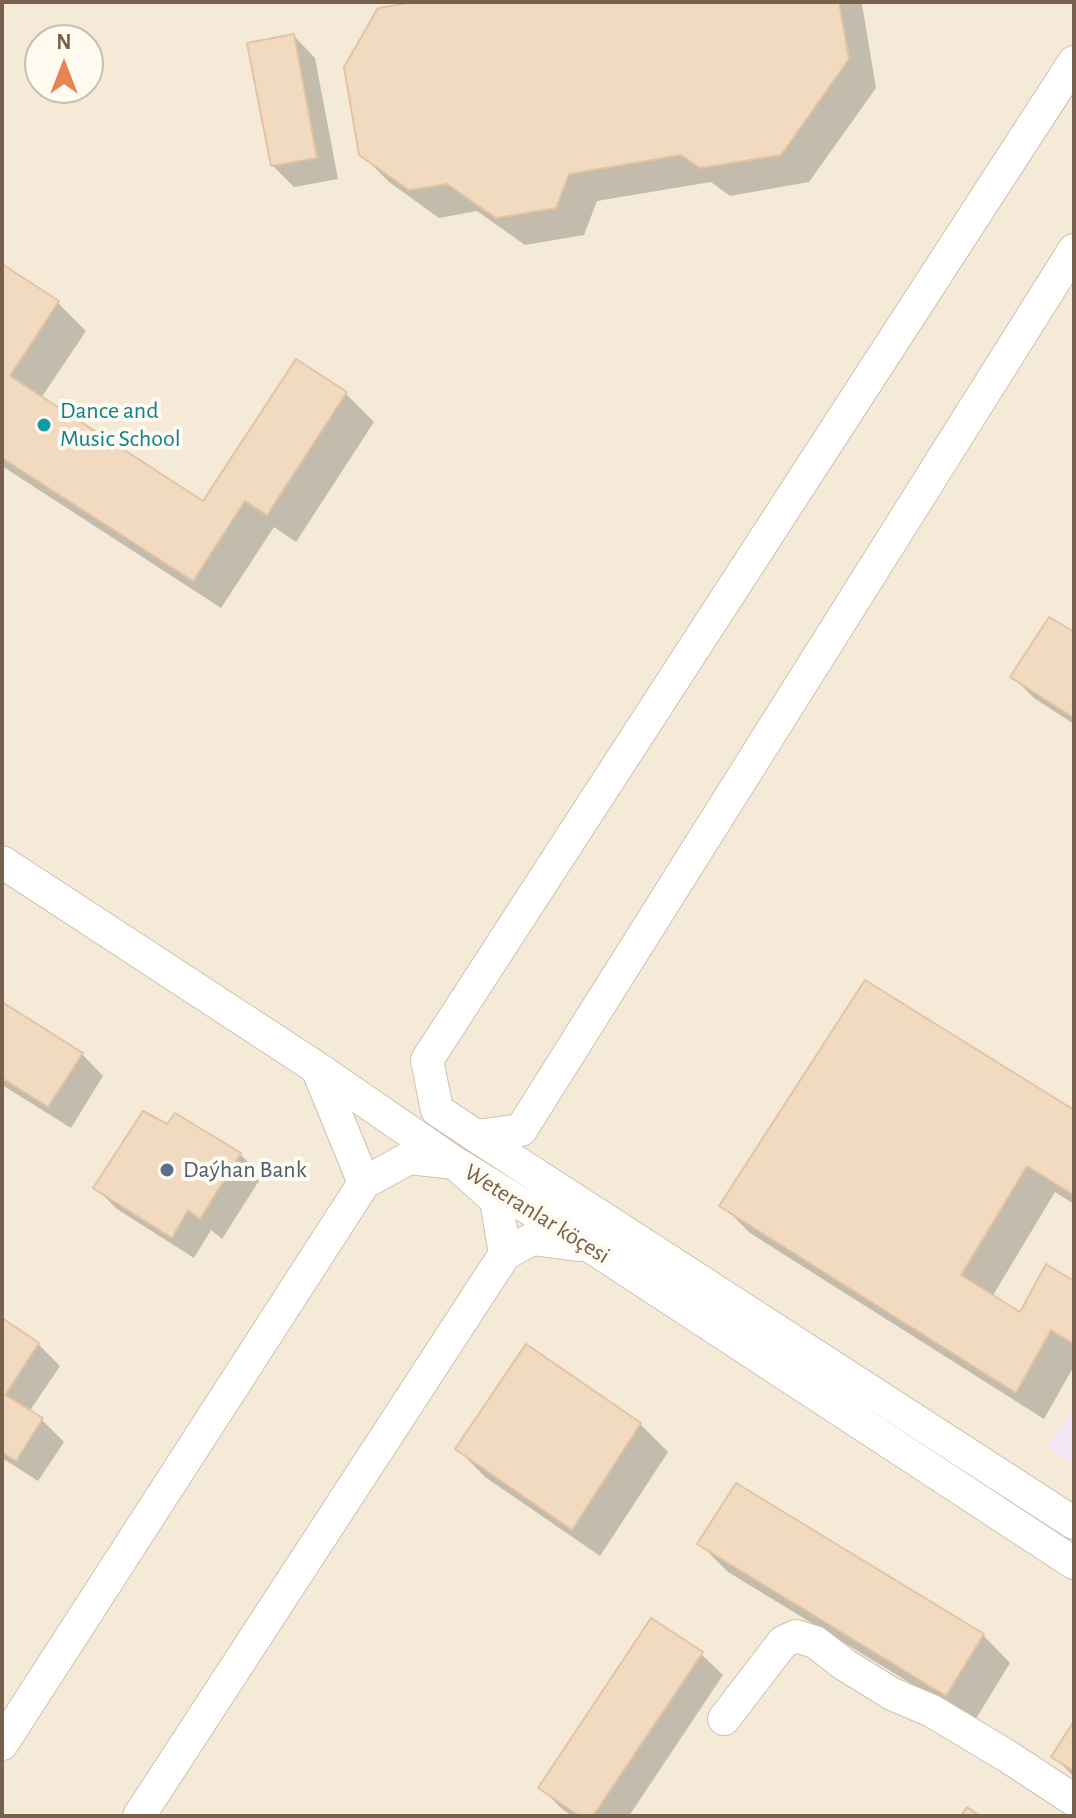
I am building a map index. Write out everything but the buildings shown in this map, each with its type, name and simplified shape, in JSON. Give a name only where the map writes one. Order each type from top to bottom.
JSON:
[{"type":"street","points":[[1074,62],[427,1060],[437,1110],[1074,1523]]},
{"type":"street","points":[[476,1136],[521,1130],[1074,250]]},
{"type":"street","name":"Weteranlar köçesi","points":[[2,862],[317,1068],[455,1163],[590,1246],[1074,1563]]},
{"type":"street","points":[[317,1068],[364,1183]]},
{"type":"street","points":[[2,1744],[364,1183],[409,1158],[455,1163],[496,1200],[505,1254]]},
{"type":"street","points":[[139,1816],[505,1254],[532,1239],[590,1246]]},
{"type":"street","points":[[724,1719],[783,1642],[796,1636],[815,1642],[892,1694],[932,1711],[1074,1800]]},
{"type":"shaded area","points":[[2,2],[1074,2],[1074,1816],[2,1816]]},
{"type":"shaded area","points":[[1074,1409],[1074,1464],[1048,1447]]},
{"type":"place","name":"Dance and Music School","points":[[44,425]]},
{"type":"place","name":"Daýhan Bank","points":[[167,1170]]}]
